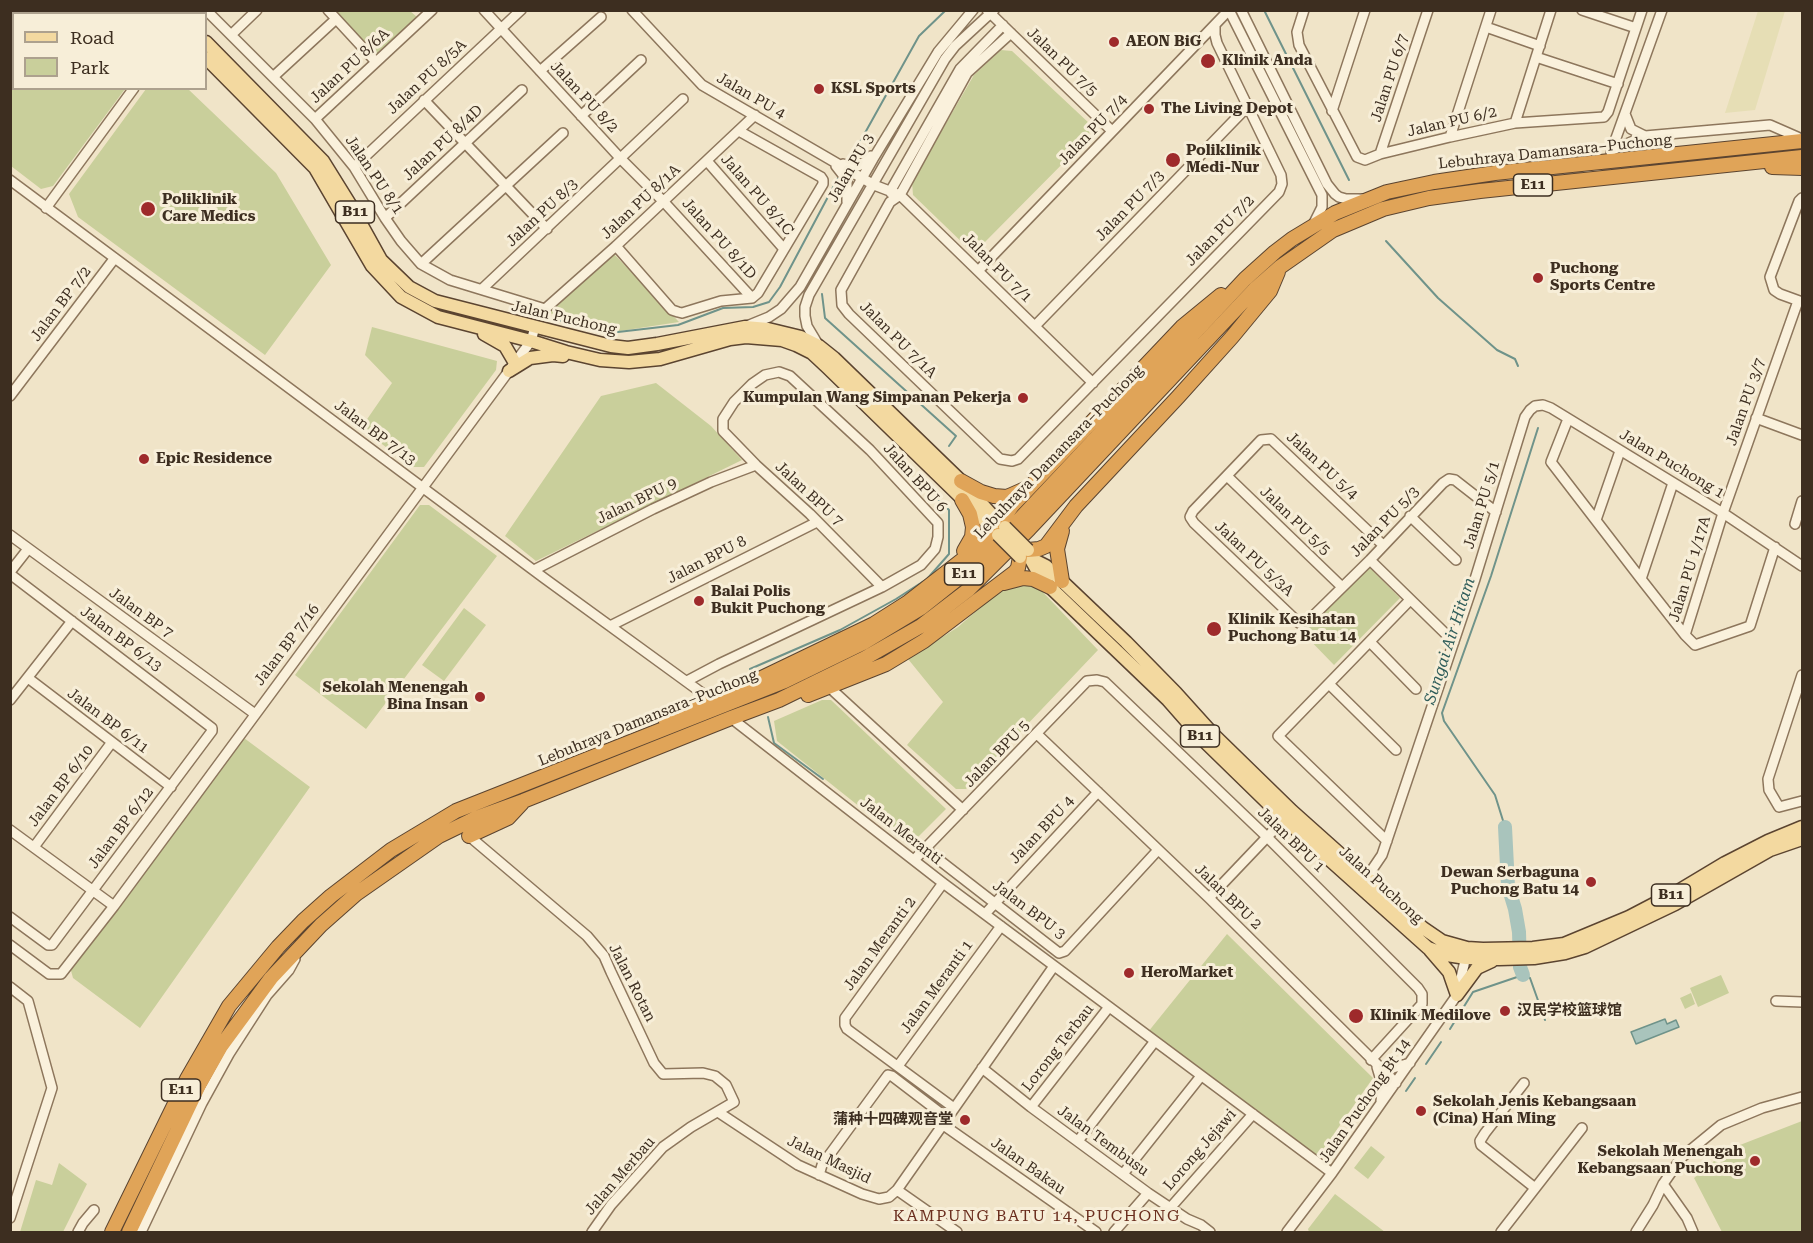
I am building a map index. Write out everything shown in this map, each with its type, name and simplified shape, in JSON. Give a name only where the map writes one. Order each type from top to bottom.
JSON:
[{"type":"highway","name":"Lebuhraya Damansara–Puchong","points":[[112,1233],[186,1079],[229,1006],[278,947],[331,896],[392,850],[456,811],[785,681],[863,643],[921,608],[965,573],[1019,520],[1245,279],[1275,252],[1311,228],[1335,213],[1387,192],[1434,182],[1496,173],[1803,140]]},
{"type":"highway","name":"Lebuhraya Damansara–Puchong","points":[[129,1233],[199,1085],[221,1046],[271,978],[321,925],[356,894],[439,836],[476,818],[779,700],[865,658],[921,626],[968,590],[1029,529],[1255,289],[1280,267],[1339,226],[1383,209],[1429,198],[1803,157]]},
{"type":"highway","points":[[1740,165],[1803,168]]},
{"type":"highway","points":[[779,700],[813,694],[886,664],[924,641],[999,585],[1015,572],[1026,555],[1046,546],[1076,506],[1232,337],[1270,291],[1280,267]]},
{"type":"highway","points":[[600,753],[683,710],[714,699],[795,663],[874,624],[907,603],[966,557],[981,539],[999,528],[1007,513],[1182,327],[1210,303],[1245,279]]},
{"type":"highway","points":[[961,481],[981,492],[1007,497],[1033,486]]},
{"type":"highway","points":[[952,567],[969,545],[972,537],[973,527],[970,514],[962,500]]},
{"type":"highway","points":[[999,585],[1023,578],[1056,584],[1060,534],[1076,506]]},
{"type":"highway","points":[[469,836],[508,818],[524,801]]},
{"type":"main road","name":"Jalan Puchong","points":[[207,43],[323,161],[381,260],[409,287],[435,302],[594,343],[628,348],[674,342],[745,327],[786,332],[801,337],[819,346],[834,358],[962,500],[984,521],[999,528]]},
{"type":"main road","name":"Jalan Puchong","points":[[207,59],[315,168],[372,266],[401,297],[438,317],[600,360],[629,362],[660,359],[730,339],[746,337],[782,340],[812,353],[961,481],[991,514],[999,528],[1026,555],[1038,572],[1056,584],[1176,693],[1288,815],[1428,948],[1447,955],[1565,953],[1585,947],[1675,904],[1770,850],[1803,839]]},
{"type":"main road","points":[[456,322],[492,337],[505,346],[512,367],[530,358],[554,355],[600,360]]},
{"type":"main road","name":"Jalan Puchong","points":[[1288,815],[1367,877],[1423,928],[1442,941],[1467,953]]},
{"type":"main road","name":"Jalan Puchong","points":[[1533,953],[1564,944],[1629,917],[1725,863],[1803,827]]},
{"type":"main road","points":[[1428,948],[1449,972],[1456,995]]},
{"type":"main road","points":[[1456,995],[1477,968],[1503,955]]},
{"type":"street","name":"Jalan PU 8/1","points":[[207,10],[315,119],[354,167],[385,218],[421,264],[450,280],[545,309]]},
{"type":"street","points":[[231,35],[257,10]]},
{"type":"street","points":[[328,10],[376,62]]},
{"type":"street","name":"Jalan PU 8/6A","points":[[315,119],[432,10]]},
{"type":"street","name":"Jalan PU 8/2","points":[[484,10],[621,159],[664,202]]},
{"type":"street","name":"Jalan PU 8/5A","points":[[354,167],[520,10]]},
{"type":"street","name":"Jalan PU 4","points":[[632,10],[702,85],[874,185]]},
{"type":"street","name":"Jalan PU 3","points":[[745,327],[781,309],[800,287],[862,178],[939,52],[973,10]]},
{"type":"street","points":[[1229,10],[1322,195],[1322,207],[1311,228]]},
{"type":"street","name":"Jalan PU 7/4","points":[[978,271],[1229,10]]},
{"type":"street","points":[[1241,10],[1327,184],[1335,194],[1346,199],[1371,199]]},
{"type":"street","name":"Jalan PU 6/2","points":[[1304,10],[1297,32],[1299,45],[1357,157],[1365,160],[1450,136],[1515,123],[1604,117],[1618,84],[1642,10]]},
{"type":"street","points":[[1332,111],[1365,10]]},
{"type":"street","name":"Jalan PU 6/7","points":[[1380,154],[1428,10]]},
{"type":"street","points":[[1450,136],[1491,10]]},
{"type":"street","points":[[1515,123],[1551,10]]},
{"type":"street","points":[[1582,10],[1636,28]]},
{"type":"street","points":[[1612,150],[1662,10]]},
{"type":"street","points":[[948,39],[989,11]]},
{"type":"street","name":"Jalan PU 3","points":[[819,346],[807,326],[805,307],[809,296],[945,59],[989,11]]},
{"type":"street","name":"Jalan PU 7/5","points":[[989,11],[1112,131]]},
{"type":"street","points":[[540,71],[601,17]]},
{"type":"street","points":[[273,77],[336,19]]},
{"type":"street","points":[[895,192],[960,69],[1003,25]]},
{"type":"street","name":"Jalan PU 7/2","points":[[1093,383],[1279,192],[1282,184],[1281,175],[1217,43],[1215,25]]},
{"type":"street","points":[[1486,27],[1540,46]]},
{"type":"street","name":"Jalan PU 7/1A","points":[[1011,33],[967,73],[895,192],[841,290],[842,305],[1000,459],[1012,462],[1018,459],[1093,383]]},
{"type":"street","points":[[1202,39],[1211,39],[1217,43]]},
{"type":"street","points":[[1536,57],[1618,84]]},
{"type":"street","points":[[581,116],[641,60]]},
{"type":"street","points":[[46,208],[133,90]]},
{"type":"street","name":"Jalan PU 8/4D","points":[[385,218],[522,90]]},
{"type":"street","name":"Jalan PU 8/3","points":[[482,289],[683,99]]},
{"type":"street","points":[[424,100],[546,229]]},
{"type":"street","name":"Jalan PU 7/3","points":[[1035,326],[1248,106]]},
{"type":"street","points":[[1625,114],[1631,129],[1646,136]]},
{"type":"street","name":"Jalan PU 8/1A","points":[[545,309],[756,115]]},
{"type":"street","points":[[1598,163],[1612,150],[1646,136],[1770,125],[1803,140]]},
{"type":"street","points":[[616,246],[672,310],[678,312],[682,313],[721,301],[752,298],[758,293],[823,184],[823,180],[739,131]]},
{"type":"street","points":[[421,264],[563,133]]},
{"type":"street","points":[[832,161],[851,167],[858,166],[880,148]]},
{"type":"street","name":"Jalan PU 8/1C","points":[[707,161],[784,249]]},
{"type":"street","points":[[832,161],[847,180],[846,207]]},
{"type":"street","name":"Jalan BP 7/13","points":[[10,180],[534,570],[702,693],[714,699]]},
{"type":"street","name":"Jalan PU 7/1","points":[[874,185],[895,192],[1093,383]]},
{"type":"street","points":[[1800,301],[1774,290],[1770,277],[1798,201],[1802,198]]},
{"type":"street","name":"Jalan PU 8/1D","points":[[664,202],[752,298]]},
{"type":"street","name":"Jalan BP 7/2","points":[[10,396],[114,259]]},
{"type":"street","name":"Jalan PU 3/7","points":[[1723,513],[1800,301]]},
{"type":"street","name":"Jalan BP 7/16","points":[[10,945],[49,974],[61,974],[114,906],[512,367],[531,341],[535,327]]},
{"type":"street","name":"Jalan BPU 6","points":[[687,681],[882,587],[921,565],[935,549],[938,537],[938,524],[870,450],[790,376],[780,372],[765,375],[734,402],[723,419]]},
{"type":"street","name":"Jalan Puchong 1","points":[[1525,417],[1535,406],[1544,405],[1551,408],[1723,513],[1803,566]]},
{"type":"street","name":"Jalan PU 5/1","points":[[1367,877],[1382,855],[1387,841],[1454,642],[1525,417]]},
{"type":"street","points":[[1756,418],[1803,435]]},
{"type":"street","name":"Jalan BPU 7","points":[[723,419],[723,431],[882,587]]},
{"type":"street","points":[[1568,419],[1551,462],[1695,645],[1750,626],[1775,546]]},
{"type":"street","name":"Jalan PU 5/4","points":[[1191,517],[1192,511],[1261,440],[1271,439],[1383,545]]},
{"type":"street","points":[[1596,520],[1620,451]]},
{"type":"street","name":"Jalan BPU 9","points":[[534,570],[653,509],[711,482],[756,465]]},
{"type":"street","name":"Jalan PU 5/5","points":[[1227,476],[1342,587]]},
{"type":"street","name":"Jalan PU 5/3","points":[[1299,623],[1308,621],[1449,479],[1455,480],[1496,512]]},
{"type":"street","points":[[1641,579],[1673,483]]},
{"type":"street","points":[[1795,524],[1803,501]]},
{"type":"street","name":"Jalan PU 1/17A","points":[[1685,635],[1723,513]]},
{"type":"street","points":[[1410,516],[1456,560]]},
{"type":"street","name":"Jalan PU 5/3A","points":[[1191,517],[1194,523],[1299,623]]},
{"type":"street","name":"Jalan BPU 8","points":[[610,626],[817,522]]},
{"type":"street","name":"Jalan BP 7","points":[[10,535],[255,714]]},
{"type":"street","points":[[10,573],[28,549]]},
{"type":"street","points":[[1370,560],[1454,642]]},
{"type":"street","name":"Jalan BP 6/13","points":[[10,573],[212,728]]},
{"type":"street","points":[[1387,841],[1278,736],[1410,600]]},
{"type":"street","points":[[10,700],[72,621]]},
{"type":"street","points":[[1370,642],[1416,689]]},
{"type":"street","points":[[1803,675],[1768,779],[1769,790],[1779,807],[1803,801]]},
{"type":"street","name":"Jalan BP 6/11","points":[[28,678],[171,787]]},
{"type":"street","points":[[846,701],[851,679]]},
{"type":"street","points":[[683,710],[692,692],[687,681]]},
{"type":"street","name":"Jalan BPU 5","points":[[914,860],[1088,681],[1105,682]]},
{"type":"street","name":"Jalan BPU 1","points":[[1105,682],[1267,837],[1418,988],[1422,994],[1422,1004],[1399,1028],[1374,1063]]},
{"type":"street","points":[[1329,684],[1396,750]]},
{"type":"street","points":[[829,687],[963,810]]},
{"type":"street","name":"Jalan Meranti","points":[[731,718],[943,883],[1332,1173]]},
{"type":"street","name":"Jalan BP 6/12","points":[[10,917],[48,945],[52,945],[211,734],[212,728]]},
{"type":"street","name":"Jalan BPU 2","points":[[1037,734],[1209,898],[1396,1083]]},
{"type":"street","name":"Jalan BP 6/10","points":[[34,847],[112,742]]},
{"type":"street","name":"Jalan BPU 4","points":[[985,914],[1098,792]]},
{"type":"street","points":[[1209,898],[1288,815]]},
{"type":"street","points":[[10,830],[114,906]]},
{"type":"street","name":"Jalan Rotan","points":[[469,836],[587,936],[604,956],[654,1063],[663,1074],[703,1073],[714,1076],[726,1085],[734,1102]]},
{"type":"street","name":"Jalan BPU 3","points":[[925,849],[1059,953],[1065,951],[1158,850]]},
{"type":"street","name":"Jalan Meranti 2","points":[[898,1066],[847,1029],[845,1018],[943,883]]},
{"type":"street","name":"Jalan Meranti 1","points":[[898,1066],[1000,926]]},
{"type":"street","points":[[146,1231],[198,1112],[229,1054],[267,995],[289,970],[303,944]]},
{"type":"street","name":"Jalan Puchong Bt 14","points":[[1290,1232],[1456,995],[1467,953]]},
{"type":"street","points":[[957,1233],[897,1190],[1054,966]]},
{"type":"street","points":[[10,987],[27,1001],[52,1088],[11,1212]]},
{"type":"street","points":[[1776,1001],[1803,1002]]},
{"type":"street","name":"Lorong Terbau","points":[[1031,1107],[1109,1007]]},
{"type":"street","points":[[1078,1141],[1155,1041]]},
{"type":"street","points":[[1381,1103],[1383,1087],[1374,1063],[1399,1067],[1410,1063]]},
{"type":"street","points":[[898,1066],[954,1108]]},
{"type":"street","name":"Jalan Tembusu","points":[[982,1068],[1031,1107],[1148,1192],[1210,1233]]},
{"type":"street","points":[[819,1175],[822,1165],[888,1075],[945,1121]]},
{"type":"street","points":[[1123,1173],[1201,1076]]},
{"type":"street","points":[[1524,1083],[1480,1141],[1536,1188]]},
{"type":"street","points":[[1636,1233],[1663,1184],[1682,1157],[1721,1125],[1762,1108],[1803,1097]]},
{"type":"street","name":"Jalan Merbau","points":[[592,1233],[611,1205],[663,1147],[734,1102]]},
{"type":"street","name":"Jalan Masjid","points":[[718,1112],[798,1165],[862,1194],[879,1199],[889,1197],[897,1190]]},
{"type":"street","name":"Lorong Jejawi","points":[[1171,1207],[1253,1114]]},
{"type":"street","name":"Jalan Bakau","points":[[945,1121],[1096,1233]]},
{"type":"street","points":[[1501,1233],[1582,1128]]},
{"type":"street","points":[[1663,1184],[1687,1218],[1693,1233]]},
{"type":"street","points":[[1114,1233],[1148,1192]]},
{"type":"street","points":[[78,1233],[94,1210]]},
{"type":"shaded area","points":[[1758,11],[1785,11],[1755,110],[1725,113]]},
{"type":"green space","points":[[336,11],[410,11],[417,17],[376,55]]},
{"type":"green space","points":[[11,45],[12,90],[124,90],[53,186],[41,189],[11,166]]},
{"type":"green space","points":[[1001,50],[1012,51],[1090,124],[1089,137],[980,247],[969,249],[913,195],[912,182],[974,75]]},
{"type":"green space","points":[[145,90],[189,90],[276,173],[331,265],[265,355],[78,217],[69,194]]},
{"type":"green space","points":[[613,253],[679,322],[620,331],[549,313]]},
{"type":"green space","points":[[372,327],[497,361],[496,370],[424,467],[412,467],[361,428],[392,383],[365,355]]},
{"type":"green space","points":[[656,383],[711,426],[742,460],[536,561],[505,536],[601,396]]},
{"type":"green space","points":[[420,505],[429,505],[497,556],[366,729],[295,675]]},
{"type":"green space","points":[[1367,565],[1400,598],[1334,665],[1302,632]]},
{"type":"green space","points":[[1026,583],[1037,586],[1098,650],[966,789],[956,789],[907,745],[943,702],[908,659],[958,627],[998,592],[1013,585]]},
{"type":"green space","points":[[464,608],[486,625],[444,681],[422,665]]},
{"type":"green space","points":[[822,700],[831,700],[946,809],[909,846],[777,741],[774,721]]},
{"type":"green space","points":[[244,738],[310,787],[140,1028],[73,978],[70,967]]},
{"type":"green space","points":[[1227,934],[1373,1078],[1317,1158],[1148,1032]]},
{"type":"green space","points":[[1721,975],[1729,993],[1698,1007],[1690,988]]},
{"type":"green space","points":[[1691,993],[1695,1004],[1685,1009],[1680,998]]},
{"type":"green space","name":"Sekolah Menengah Kebangsaan Puchong","points":[[1802,1121],[1802,1232],[1722,1232],[1694,1178],[1727,1150]]},
{"type":"green space","points":[[1371,1146],[1385,1157],[1368,1179],[1354,1168]]},
{"type":"green space","points":[[59,1163],[87,1184],[63,1232],[20,1232],[36,1180],[52,1185]]},
{"type":"green space","points":[[1335,1194],[1385,1232],[1309,1232],[1308,1229]]},
{"type":"water","points":[[1665,1019],[1667,1024],[1676,1020],[1679,1027],[1636,1044],[1631,1032]]},
{"type":"waterway","points":[[851,158],[919,36],[946,10]]},
{"type":"waterway","name":"Sungai Air Hitam","points":[[1264,10],[1349,180]]},
{"type":"waterway","points":[[552,319],[618,332],[678,325],[723,308],[753,307],[769,302],[780,287],[838,178]]},
{"type":"waterway","name":"Sungai Air Hitam","points":[[1386,241],[1438,298],[1497,350],[1515,359],[1518,366]]},
{"type":"waterway","points":[[822,294],[825,318],[956,436],[949,446]]},
{"type":"waterway","name":"Sungai Air Hitam","points":[[1505,827],[1495,795],[1444,721],[1442,713],[1491,576],[1538,428]]},
{"type":"waterway","points":[[753,675],[750,669],[840,630],[896,599],[927,579],[949,554],[949,510],[919,481]]},
{"type":"waterway","points":[[768,717],[774,743],[823,779]]},
{"type":"waterway","name":"Sungai Air Hitam","points":[[1505,827],[1508,886],[1519,932],[1520,967],[1523,975]]},
{"type":"waterway","name":"Sungai Air Hitam","points":[[1450,1029],[1473,992],[1523,975],[1530,978],[1545,1020]]},
{"type":"waterway","name":"Sungai Air Hitam","points":[[1426,1064],[1441,1042]]},
{"type":"waterway","name":"Sungai Air Hitam","points":[[1406,1091],[1415,1078]]},
{"type":"place","name":"AEON BiG","points":[[1114,42]]},
{"type":"place","name":"Klinik Anda","points":[[1208,61]]},
{"type":"place","name":"KSL Sports","points":[[819,89]]},
{"type":"place","name":"The Living Depot","points":[[1149,109]]},
{"type":"place","name":"Poliklinik Medi-Nur","points":[[1173,160]]},
{"type":"place","name":"Poliklinik Care Medics","points":[[148,209]]},
{"type":"place","name":"Puchong Sports Centre","points":[[1538,278]]},
{"type":"place","name":"Kumpulan Wang Simpanan Pekerja","points":[[1023,398]]},
{"type":"place","name":"Epic Residence","points":[[144,459]]},
{"type":"place","name":"Balai Polis Bukit Puchong","points":[[699,601]]},
{"type":"place","name":"Klinik Kesihatan Puchong Batu 14","points":[[1214,629]]},
{"type":"place","name":"Sekolah Menengah Bina Insan","points":[[480,697]]},
{"type":"place","name":"Dewan Serbaguna Puchong Batu 14","points":[[1591,882]]},
{"type":"place","name":"HeroMarket","points":[[1129,973]]},
{"type":"place","name":"汉民学校篮球馆","points":[[1505,1011]]},
{"type":"place","name":"Klinik Medilove","points":[[1356,1016]]},
{"type":"place","name":"Sekolah Jenis Kebangsaan (Cina) Han Ming","points":[[1421,1111]]},
{"type":"place","name":"蒲种十四碑观音堂","points":[[965,1120]]},
{"type":"place","name":"Sekolah Menengah Kebangsaan Puchong","points":[[1755,1161]]},
{"type":"district","name":"KAMPUNG BATU 14, PUCHONG","points":[[1037,1216]]}]
